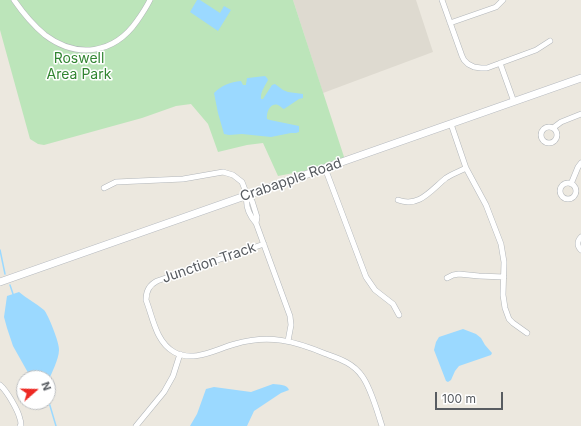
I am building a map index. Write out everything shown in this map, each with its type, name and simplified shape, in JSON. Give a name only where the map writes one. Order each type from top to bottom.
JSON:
[{"type":"street","points":[[14,0],[22,11],[46,35],[72,48],[87,50],[101,48],[114,43],[121,38],[133,27],[150,0]]},
{"type":"street","points":[[442,0],[462,56],[468,64],[474,67],[487,68],[536,50],[550,41]]},
{"type":"street","points":[[450,23],[496,7],[503,0]]},
{"type":"street","points":[[500,63],[514,102]]},
{"type":"street","name":"Crabapple Road","points":[[0,282],[581,78]]},
{"type":"street","points":[[552,128],[561,122],[581,114]]},
{"type":"street","points":[[450,124],[466,168],[486,205],[503,252],[503,295],[505,308],[512,323],[527,333]]},
{"type":"street","points":[[571,184],[581,163]]},
{"type":"street","points":[[325,168],[366,277],[375,290],[393,304],[400,315]]},
{"type":"street","points":[[398,200],[408,202],[419,199],[430,193],[448,177],[466,168]]},
{"type":"street","points":[[104,188],[116,182],[183,179],[223,172],[233,175],[239,179],[247,195],[246,203],[252,218],[256,223],[290,316],[291,326],[288,341]]},
{"type":"street","points":[[581,238],[578,243],[578,247],[581,250]]},
{"type":"street","name":"Junction Track","points":[[264,244],[152,284],[148,289],[146,300],[158,336],[167,347],[180,354],[190,356],[199,356],[236,343],[270,339],[304,345],[341,359],[356,368],[362,375],[367,384],[382,426]]},
{"type":"street","points":[[446,278],[459,274],[504,277]]},
{"type":"street","points":[[136,426],[164,392],[173,376],[180,354]]},
{"type":"street","points":[[0,385],[7,393],[16,409],[20,418],[20,426]]},
{"type":"shaded area","points":[[293,0],[416,0],[433,52],[323,93]]},
{"type":"green space","name":"Roswell Area Park","points":[[0,0],[293,0],[346,163],[278,176],[263,143],[218,152],[208,124],[191,104],[176,106],[142,118],[44,145],[38,144],[30,139],[0,30]]},
{"type":"water","points":[[197,0],[200,0],[220,13],[224,6],[231,10],[218,31],[190,12]]},
{"type":"water","points":[[265,76],[268,80],[262,91],[261,99],[263,99],[272,85],[275,84],[288,92],[303,94],[303,98],[284,109],[279,105],[273,105],[268,111],[267,117],[267,119],[270,120],[299,126],[299,132],[271,137],[224,134],[214,93],[230,83],[241,81],[243,85],[246,85],[247,78]]},
{"type":"water","points":[[19,292],[44,310],[56,336],[59,347],[59,354],[53,370],[26,370],[13,346],[4,317],[7,296]]},
{"type":"water","points":[[463,329],[476,334],[481,338],[492,353],[491,355],[459,366],[451,380],[448,382],[446,381],[434,350],[436,342],[439,337]]},
{"type":"water","points":[[273,384],[285,386],[289,390],[281,393],[254,411],[247,426],[190,426],[197,414],[206,389],[214,387],[251,392]]},
{"type":"waterway","points":[[0,250],[5,274]]},
{"type":"waterway","points":[[10,285],[13,294]]},
{"type":"waterway","points":[[51,410],[56,426]]}]
